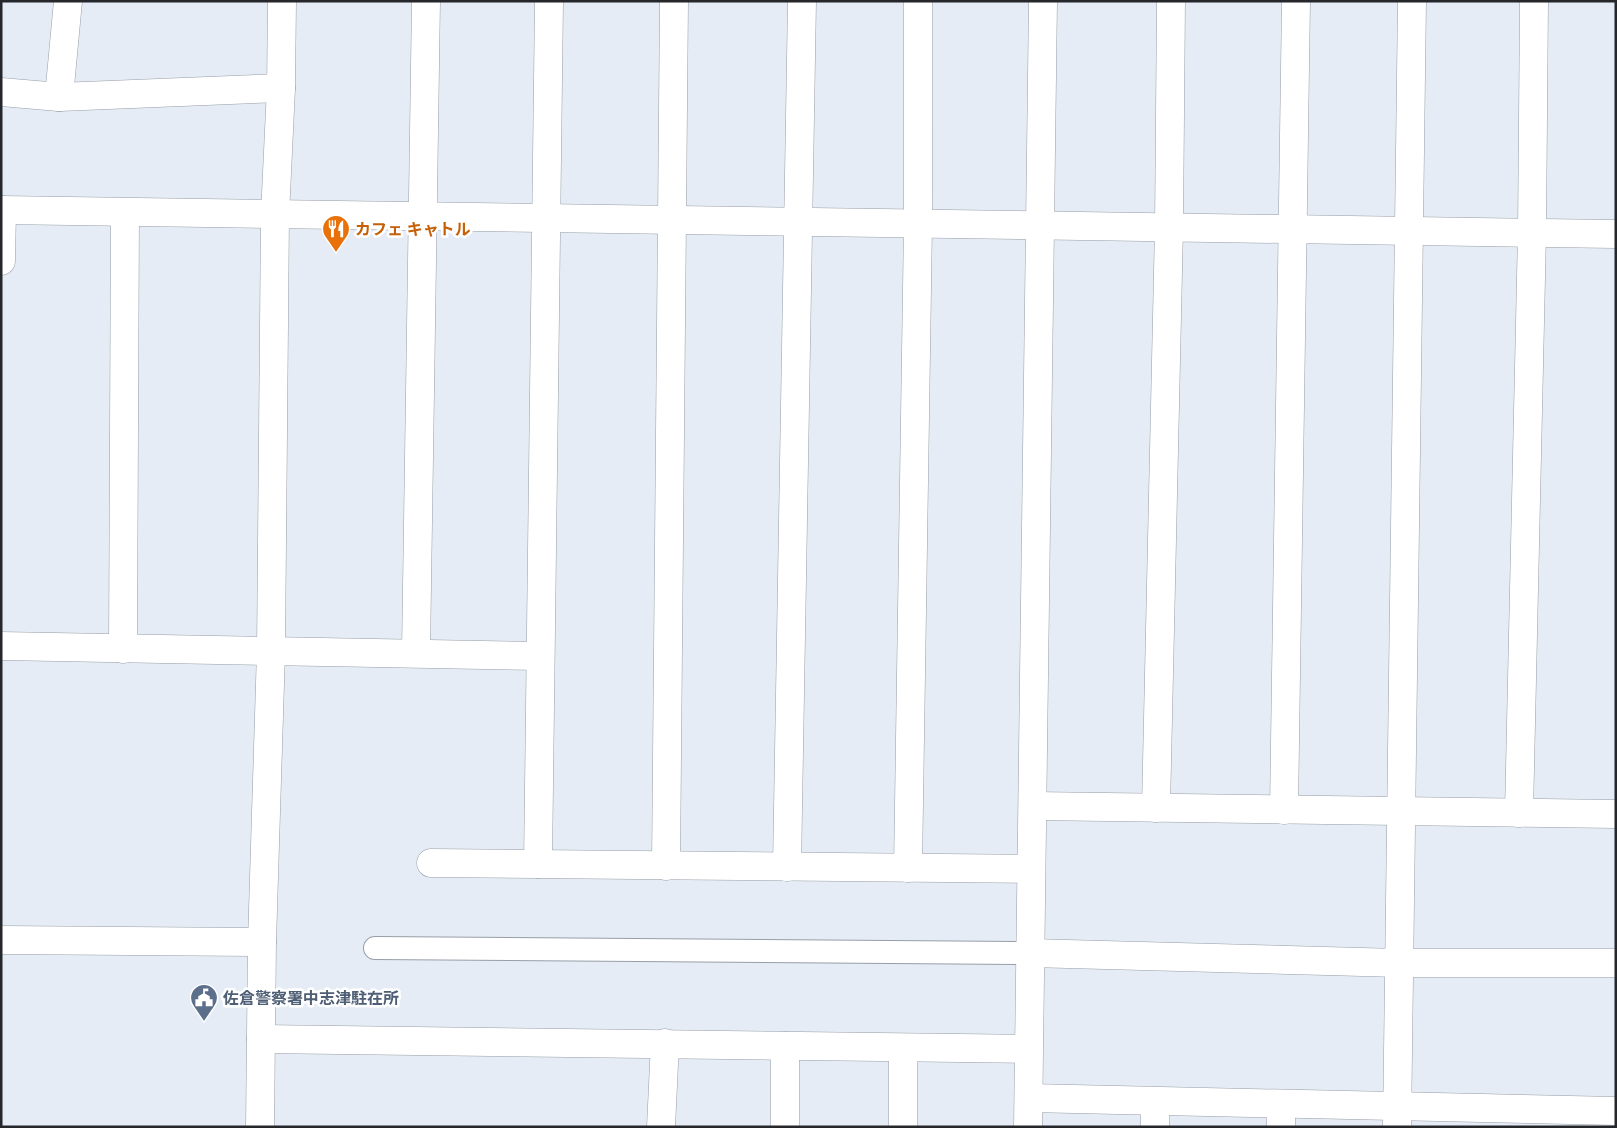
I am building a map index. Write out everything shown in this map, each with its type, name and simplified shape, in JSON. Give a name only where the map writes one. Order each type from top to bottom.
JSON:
[{"type":"street","points":[[60,97],[68,1]]},
{"type":"street","points":[[260,1127],[262,942],[271,651],[275,215],[281,88],[282,1]]},
{"type":"street","points":[[416,652],[426,1]]},
{"type":"street","points":[[538,864],[549,1]]},
{"type":"street","points":[[666,866],[674,1]]},
{"type":"street","points":[[787,867],[802,1]]},
{"type":"street","points":[[908,868],[918,224],[918,1]]},
{"type":"street","points":[[1028,1127],[1043,1]]},
{"type":"street","points":[[1156,808],[1169,227],[1171,1]]},
{"type":"street","points":[[1284,810],[1296,1]]},
{"type":"street","points":[[1397,1116],[1412,1]]},
{"type":"street","points":[[1519,813],[1532,233],[1534,1]]},
{"type":"street","points":[[1,92],[60,97],[281,88]]},
{"type":"street","points":[[1,261],[2,210],[1616,234]]},
{"type":"street","points":[[123,649],[125,213]]},
{"type":"street","points":[[1,646],[416,652],[540,656]]},
{"type":"street","points":[[1033,806],[1616,814]]},
{"type":"street","points":[[431,863],[1031,869]]},
{"type":"street","points":[[1,940],[262,942]]},
{"type":"street","points":[[375,948],[1030,953],[1399,963],[1616,964]]},
{"type":"street","points":[[261,1040],[666,1043],[1028,1049]]},
{"type":"street","points":[[660,1127],[666,1043]]},
{"type":"street","points":[[785,1046],[785,1127]]},
{"type":"street","points":[[903,1127],[904,1048]]},
{"type":"street","points":[[1029,1098],[1155,1114],[1517,1118],[1616,1111]]},
{"type":"place","name":"カフェ キャトル","points":[[336,253]]},
{"type":"place","name":"佐倉警察署中志津駐在所","points":[[204,1022]]}]
